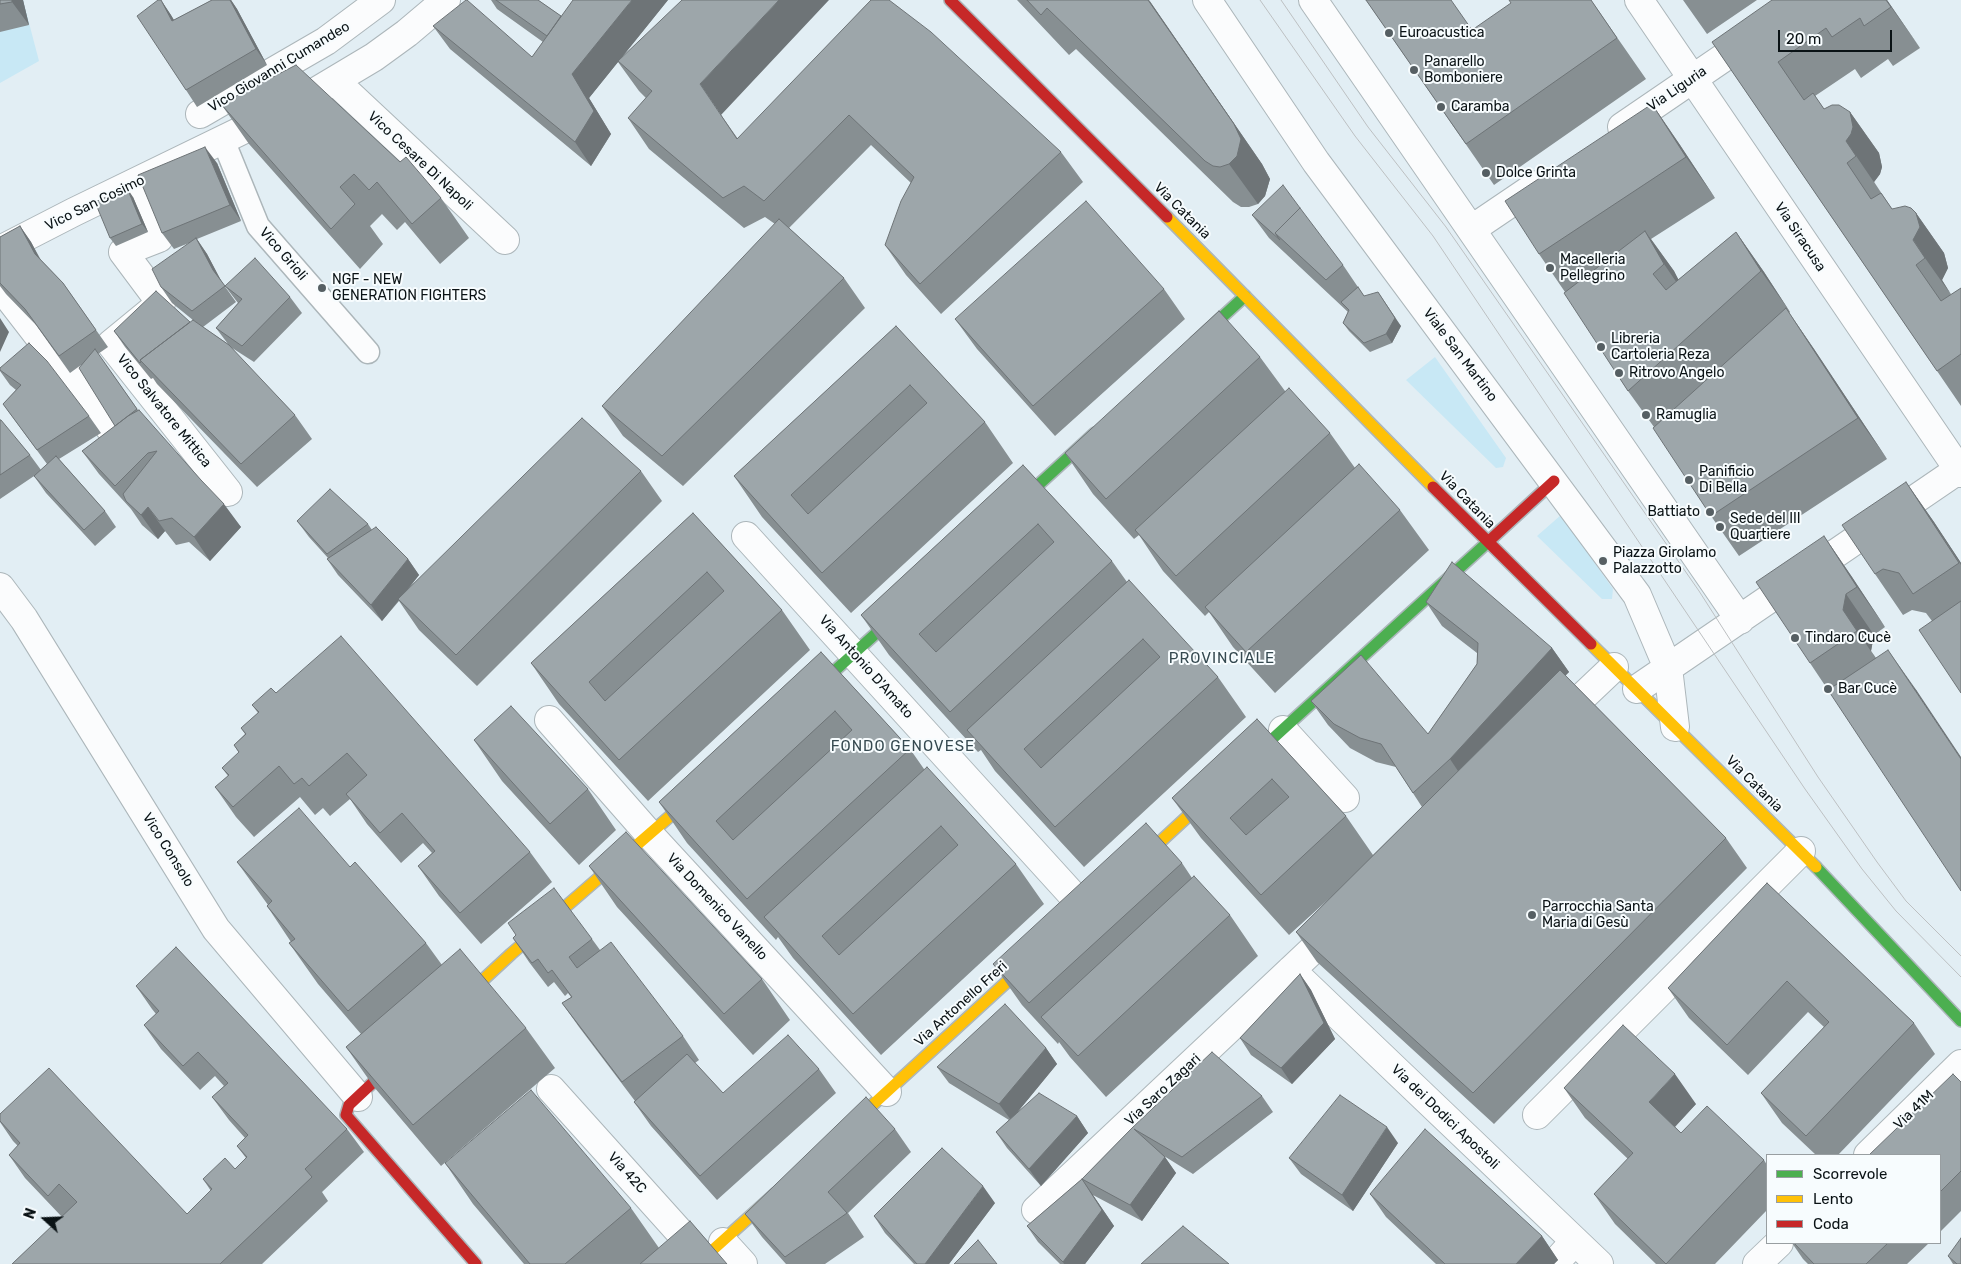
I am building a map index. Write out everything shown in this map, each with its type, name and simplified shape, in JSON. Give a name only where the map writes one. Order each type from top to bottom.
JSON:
[{"type":"street","name":"Vico Giovanni Cumandeo","points":[[200,114],[326,41],[380,0]]},
{"type":"street","name":"Vico San Cosimo","points":[[0,250],[292,106],[335,81],[407,33],[446,0]]},
{"type":"street","name":"Via Catania","points":[[950,0],[1488,542],[1801,851],[1961,1021]]},
{"type":"street","name":"Viale San Martino","points":[[1207,0],[1316,162],[1638,595],[1668,668],[1675,727]]},
{"type":"street","points":[[1313,0],[1740,620]]},
{"type":"street","name":"Via Siracusa","points":[[1639,0],[1960,470]]},
{"type":"street","name":"Via Liguria","points":[[1603,140],[1808,0]]},
{"type":"street","name":"Vico Cesare Di Napoli","points":[[335,81],[505,240]]},
{"type":"street","points":[[1472,229],[1554,174]]},
{"type":"street","name":"Vico Salvatore Mittica","points":[[136,182],[160,238],[123,252],[161,303],[111,344],[228,492]]},
{"type":"street","points":[[2,293],[112,431]]},
{"type":"street","points":[[1187,350],[1245,296]]},
{"type":"street","points":[[1006,515],[1107,422]]},
{"type":"street","points":[[1637,689],[1960,470]]},
{"type":"street","points":[[1240,769],[1554,481]]},
{"type":"street","name":"Via Antonio D'Amato","points":[[746,536],[1086,910]]},
{"type":"street","name":"Vico Consolo","points":[[0,587],[24,619],[216,929],[358,1097]]},
{"type":"street","points":[[802,699],[911,601]]},
{"type":"street","points":[[1542,734],[1614,667]]},
{"type":"street","name":"Via Domenico Vanello","points":[[549,720],[650,835],[887,1092]]},
{"type":"street","points":[[1283,730],[1345,798]]},
{"type":"street","points":[[453,1008],[511,954],[708,783]]},
{"type":"street","points":[[1127,872],[1218,788]]},
{"type":"street","points":[[1537,1114],[1801,851]]},
{"type":"street","name":"Via Saro Zagari","points":[[1036,1210],[1356,910]]},
{"type":"street","name":"Via Antonello Freri","points":[[837,1137],[1042,950]]},
{"type":"street","name":"Via dei Dodici Apostoli","points":[[1291,970],[1599,1264]]},
{"type":"street","points":[[409,1049],[349,1105],[346,1115],[476,1264]]},
{"type":"street","name":"Via 41M","points":[[1869,1154],[1961,1064]]},
{"type":"street","name":"Via 42C","points":[[551,1089],[708,1255],[743,1264]]},
{"type":"street","points":[[708,1255],[787,1183]]},
{"type":"street","points":[[1554,1264],[1576,1241]]},
{"type":"street","points":[[1757,1264],[1778,1244]]},
{"type":"lane","name":"Vico Grioli","points":[[222,140],[258,226],[368,352]]},
{"type":"shaded area","points":[[0,0],[23,0],[39,61],[0,83]]},
{"type":"shaded area","points":[[1435,357],[1506,458],[1503,467],[1496,468],[1406,380]]},
{"type":"shaded area","points":[[1561,515],[1613,589],[1612,599],[1602,599],[1537,536]]},
{"type":"building","points":[[0,0],[12,0],[12,2],[0,4]]},
{"type":"building","points":[[158,0],[161,0],[172,21],[212,0],[230,0],[256,49],[186,90],[137,16]]},
{"type":"building","points":[[466,0],[532,57],[573,0],[632,0],[572,74],[594,111],[575,142],[433,26]]},
{"type":"building","points":[[496,0],[538,0],[561,16],[547,36]]},
{"type":"building","points":[[682,0],[779,0],[700,84],[737,139],[871,0],[889,0],[931,32],[1061,152],[920,284],[885,245],[901,201],[914,177],[849,115],[764,201],[744,186],[723,198],[628,118],[652,91],[618,61]]},
{"type":"building","points":[[1027,0],[1148,0],[1234,124],[1241,139],[1237,156],[1229,164],[1220,167],[1213,166],[1205,161],[1047,8],[1041,15]]},
{"type":"building","points":[[1366,0],[1451,0],[1472,30],[1511,3],[1509,0],[1591,0],[1617,38],[1466,144]]},
{"type":"building","points":[[1772,0],[1886,0],[1891,7],[1864,26],[1860,18],[1832,37],[1826,28],[1778,62],[1804,100],[1813,93],[1824,109],[1832,105],[1839,105],[1850,112],[1853,127],[1846,141],[1856,156],[1847,163],[1871,199],[1881,193],[1892,209],[1905,206],[1911,208],[1916,213],[1920,227],[1913,240],[1925,258],[1916,265],[1941,301],[1961,288],[1961,354],[1937,371],[1712,42]]},
{"type":"building","points":[[296,65],[400,162],[406,157],[441,198],[412,224],[377,182],[369,190],[354,174],[340,187],[355,204],[331,229],[221,104]]},
{"type":"building","points":[[1652,104],[1686,157],[1539,254],[1505,201]]},
{"type":"building","points":[[205,147],[230,205],[162,233],[138,175]]},
{"type":"building","points":[[1283,185],[1300,208],[1275,233],[1280,240],[1252,215]]},
{"type":"building","points":[[127,188],[142,224],[110,238],[95,202]]},
{"type":"building","points":[[1086,201],[1164,289],[1033,406],[955,319]]},
{"type":"building","points":[[1300,208],[1343,265],[1326,280],[1275,233]]},
{"type":"building","points":[[779,219],[844,278],[662,456],[602,406]]},
{"type":"building","points":[[20,226],[35,254],[63,283],[96,330],[59,356],[25,309],[0,283],[0,237]]},
{"type":"building","points":[[1645,231],[1664,264],[1653,274],[1666,290],[1736,232],[1761,271],[1628,391],[1564,293]]},
{"type":"building","points":[[196,238],[213,270],[225,286],[192,311],[161,287],[152,269]]},
{"type":"building","points":[[255,258],[290,297],[242,346],[216,328],[242,299],[225,286]]},
{"type":"building","points":[[1358,287],[1364,296],[1378,292],[1395,318],[1386,334],[1364,343],[1343,323],[1349,310],[1341,302]]},
{"type":"building","points":[[156,291],[190,322],[140,360],[140,363],[114,331]]},
{"type":"building","points":[[1786,308],[1858,418],[1711,516],[1653,428]]},
{"type":"building","points":[[1219,311],[1260,357],[1106,499],[1065,453]]},
{"type":"building","points":[[193,320],[229,345],[295,415],[241,464],[140,360]]},
{"type":"building","points":[[896,326],[985,422],[822,573],[734,476]],"holes":[[[910,385],[927,403],[808,514],[791,495]]]},
{"type":"building","points":[[29,343],[47,361],[89,416],[37,450],[3,404],[21,385],[0,370]]},
{"type":"building","points":[[95,349],[137,409],[115,426],[79,368]]},
{"type":"building","points":[[1289,388],[1330,433],[1176,576],[1135,530]]},
{"type":"building","points":[[139,410],[224,504],[194,537],[172,518],[159,521],[148,507],[141,515],[126,501],[123,494],[157,451],[148,453],[115,486],[82,451],[128,416]]},
{"type":"building","points":[[582,418],[641,471],[456,655],[398,599]]},
{"type":"building","points":[[0,420],[30,455],[0,475]]},
{"type":"building","points":[[56,456],[105,511],[84,530],[34,476]]},
{"type":"building","points":[[1359,464],[1400,510],[1246,652],[1205,607]]},
{"type":"building","points":[[1023,465],[1112,561],[950,712],[861,615]],"holes":[[[1038,524],[1054,542],[936,652],[919,634]]]},
{"type":"building","points":[[1906,482],[1959,563],[1913,594],[1899,573],[1883,569],[1875,574],[1842,525]]},
{"type":"building","points":[[330,489],[368,524],[327,554],[297,521]]},
{"type":"building","points":[[693,513],[782,610],[619,760],[531,663]],"holes":[[[707,572],[724,591],[605,701],[589,682]]]},
{"type":"building","points":[[376,527],[408,559],[371,605],[327,559]]},
{"type":"building","points":[[1824,536],[1857,587],[1846,594],[1843,610],[1857,631],[1810,663],[1756,582]]},
{"type":"building","points":[[1452,562],[1552,648],[1450,759],[1413,793],[1381,744],[1360,738],[1334,724],[1311,701],[1361,655],[1428,734],[1477,664],[1478,643],[1426,602]]},
{"type":"building","points":[[1129,580],[1218,677],[1055,827],[967,730]],"holes":[[[1143,639],[1160,657],[1041,768],[1024,749]]]},
{"type":"building","points":[[1961,601],[1961,693],[1919,630]]},
{"type":"building","points":[[341,636],[530,852],[460,913],[418,866],[435,851],[402,813],[380,833],[346,794],[367,775],[347,753],[309,786],[302,778],[294,784],[279,766],[233,807],[215,787],[229,775],[222,768],[239,752],[234,745],[246,734],[241,728],[259,712],[252,705],[271,688],[276,693]]},
{"type":"building","points":[[1888,650],[1961,759],[1961,891],[1828,690]]},
{"type":"building","points":[[821,652],[910,749],[747,899],[659,802]],"holes":[[[835,711],[852,730],[733,840],[716,821]]]},
{"type":"building","name":"Parrocchia Santa Maria di Gesù","points":[[1560,670],[1726,838],[1473,1093],[1296,932]]},
{"type":"building","points":[[511,706],[588,789],[550,824],[474,740]]},
{"type":"building","points":[[1257,719],[1346,816],[1261,895],[1172,798]],"holes":[[[1272,779],[1289,797],[1246,835],[1230,818]]]},
{"type":"building","points":[[927,767],[1016,864],[853,1014],[764,917]],"holes":[[[941,826],[958,845],[839,955],[822,936]]]},
{"type":"building","points":[[299,808],[350,867],[355,862],[426,943],[348,1011],[289,943],[295,939],[267,906],[272,901],[237,862]]},
{"type":"building","points":[[1146,823],[1182,863],[1029,1003],[993,964]]},
{"type":"building","points":[[626,832],[762,979],[724,1014],[589,866]]},
{"type":"building","points":[[1194,876],[1230,915],[1078,1056],[1041,1017]]},
{"type":"building","points":[[1767,883],[1914,1023],[1806,1136],[1761,1093],[1829,1022],[1787,981],[1727,1045],[1668,988]]},
{"type":"building","points":[[554,888],[592,939],[569,957],[577,968],[611,942],[683,1036],[622,1082],[562,1003],[572,997],[552,970],[548,973],[538,959],[532,963],[513,938],[516,935],[508,923]]},
{"type":"building","points":[[176,947],[347,1129],[305,1169],[312,1177],[220,1264],[12,1264],[77,1202],[59,1184],[48,1196],[9,1155],[20,1143],[0,1121],[0,1114],[49,1068],[187,1214],[212,1189],[203,1179],[225,1158],[235,1169],[247,1157],[237,1146],[248,1135],[212,1097],[228,1083],[198,1052],[183,1066],[144,1025],[159,1011],[136,986]]},
{"type":"building","points":[[460,949],[526,1028],[413,1125],[346,1047]]},
{"type":"building","points":[[1300,974],[1324,1023],[1281,1068],[1240,1038]]},
{"type":"building","points":[[1005,1004],[1046,1048],[999,1104],[937,1067]]},
{"type":"building","points":[[1623,1025],[1675,1074],[1649,1102],[1681,1133],[1707,1106],[1764,1160],[1666,1264],[1594,1194],[1633,1153],[1564,1088]]},
{"type":"building","points":[[788,1035],[819,1069],[700,1176],[634,1102],[687,1054],[723,1093]]},
{"type":"building","points":[[1212,1052],[1262,1096],[1182,1157],[1134,1129],[1165,1157],[1130,1205],[1082,1179],[1132,1128]]},
{"type":"building","points":[[1953,1074],[1961,1082],[1961,1171],[1941,1191],[1941,1154],[1870,1154]]},
{"type":"building","points":[[531,1090],[631,1208],[565,1264],[530,1264],[445,1163]]},
{"type":"building","points":[[1039,1093],[1077,1116],[1029,1169],[996,1132]]},
{"type":"building","points":[[1340,1095],[1387,1127],[1342,1195],[1289,1158]]},
{"type":"building","points":[[866,1097],[895,1129],[828,1192],[847,1213],[785,1257],[745,1214]]},
{"type":"building","points":[[1425,1129],[1542,1236],[1516,1264],[1445,1264],[1370,1194]]},
{"type":"building","points":[[942,1148],[983,1186],[925,1264],[917,1264],[874,1216]]},
{"type":"building","points":[[1082,1179],[1102,1210],[1063,1262],[1027,1226]]},
{"type":"building","points":[[690,1221],[727,1264],[640,1264]]},
{"type":"building","points":[[1183,1226],[1229,1264],[1141,1264]]},
{"type":"building","points":[[1961,1238],[1961,1264],[1957,1264],[1948,1256]]},
{"type":"building","points":[[978,1240],[997,1264],[954,1264]]},
{"type":"building","points":[[1795,1244],[1887,1244],[1866,1264],[1814,1264]]},
{"type":"tram line","points":[[1260,0],[1355,136],[1433,236],[1805,789],[1862,869],[1896,911],[1961,977]]},
{"type":"tram line","points":[[1281,0],[1368,127],[1446,227],[1699,591],[1818,777],[1877,862],[1906,901],[1961,956]]},
{"type":"traffic: fast","points":[[1195,342],[1245,296]]},
{"type":"traffic: fast","points":[[1012,509],[1095,433]]},
{"type":"traffic: fast","points":[[1246,763],[1489,541]]},
{"type":"traffic: fast","points":[[809,694],[903,609]]},
{"type":"traffic: fast","points":[[1816,867],[1961,1021]]},
{"type":"traffic: slow","points":[[1167,217],[1433,487]]},
{"type":"traffic: slow","points":[[1591,644],[1816,867]]},
{"type":"traffic: slow","points":[[458,1003],[511,954],[698,792]]},
{"type":"traffic: slow","points":[[1134,866],[1213,793]]},
{"type":"traffic: slow","points":[[844,1131],[1034,957]]},
{"type":"traffic: slow","points":[[697,1264],[776,1193]]},
{"type":"traffic: jam","points":[[950,0],[1167,217]]},
{"type":"traffic: jam","points":[[1489,541],[1554,481]]},
{"type":"traffic: jam","points":[[1433,487],[1591,644]]},
{"type":"traffic: jam","points":[[399,1058],[349,1105],[346,1115],[476,1264]]},
{"type":"place","name":"Euroacustica","points":[[1389,33]]},
{"type":"place","name":"Panarello Bomboniere","points":[[1414,70]]},
{"type":"place","name":"Caramba","points":[[1441,107]]},
{"type":"place","name":"Dolce Grinta","points":[[1486,173]]},
{"type":"place","name":"Macelleria Pellegrino","points":[[1550,268]]},
{"type":"place","name":"NGF - NEW GENERATION FIGHTERS","points":[[322,288]]},
{"type":"place","name":"Libreria Cartoleria Reza","points":[[1601,347]]},
{"type":"place","name":"Ritrovo Angelo","points":[[1619,373]]},
{"type":"place","name":"Ramuglia","points":[[1646,415]]},
{"type":"place","name":"Panificio Di Bella","points":[[1689,480]]},
{"type":"place","name":"Battiato","points":[[1710,512]]},
{"type":"place","name":"Sede del III Quartiere","points":[[1720,527]]},
{"type":"place","name":"Piazza Girolamo Palazzotto","points":[[1603,561]]},
{"type":"place","name":"Tindaro Cucè","points":[[1795,638]]},
{"type":"place","name":"Bar Cucè","points":[[1828,689]]},
{"type":"place","name":"Parrocchia Santa Maria di Gesù","points":[[1532,915]]},
{"type":"district","name":"PROVINCIALE","points":[[1222,659]]},
{"type":"district","name":"FONDO GENOVESE","points":[[903,747]]}]
